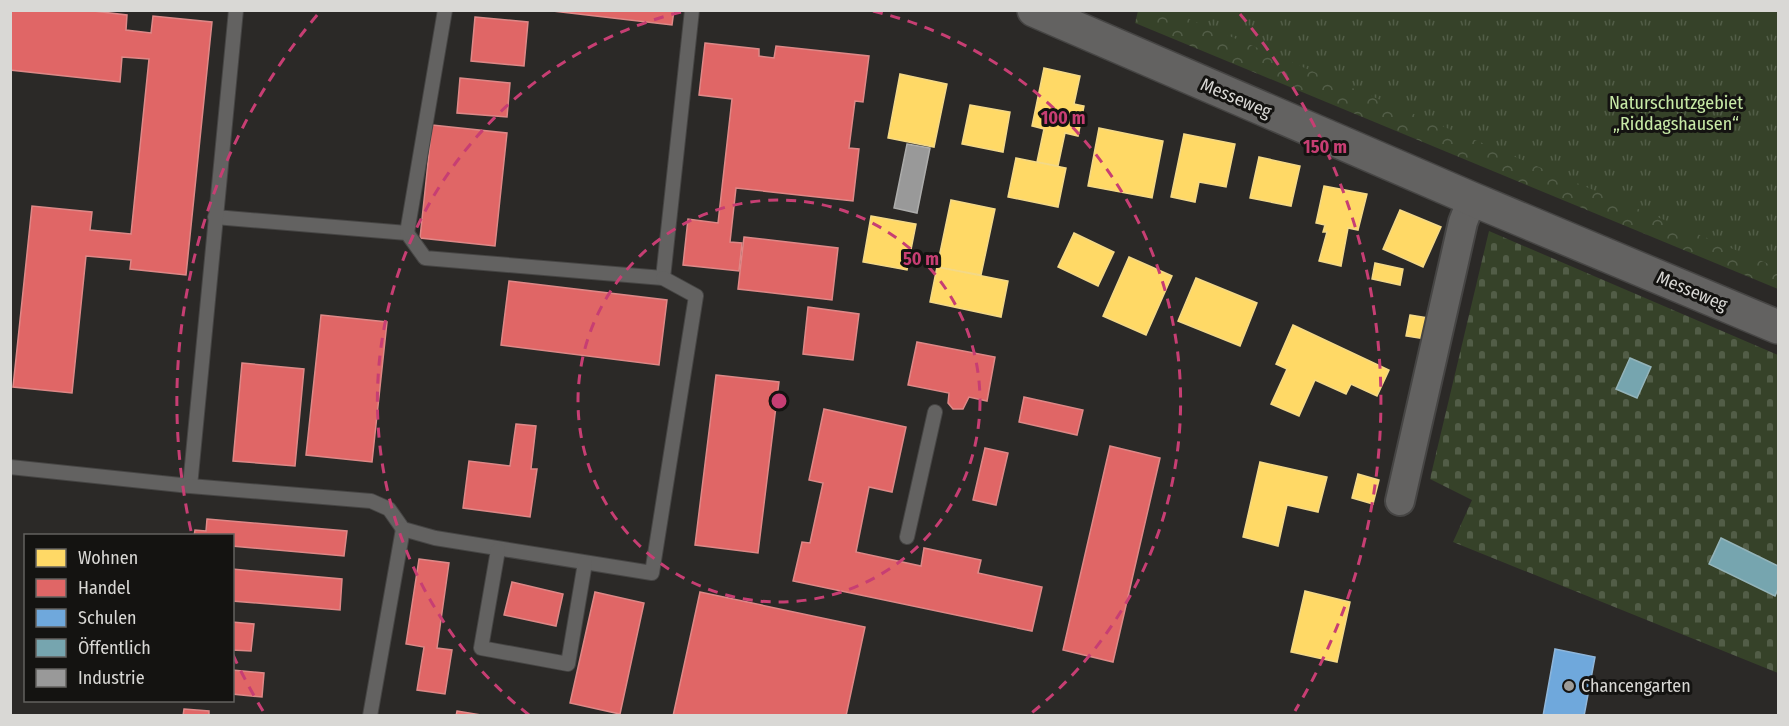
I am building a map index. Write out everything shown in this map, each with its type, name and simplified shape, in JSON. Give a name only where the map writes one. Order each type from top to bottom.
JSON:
[{"type":"main road","name":"Messeweg","points":[[1034,10],[1472,199],[1779,327]]},
{"type":"street","points":[[1400,501],[1463,222],[1472,199]]},
{"type":"lane","points":[[190,486],[236,10]]},
{"type":"lane","points":[[10,467],[190,486],[371,501],[389,509],[403,529],[498,550],[652,573],[696,296],[663,278],[425,258],[407,233],[445,10]]},
{"type":"lane","points":[[663,278],[692,10]]},
{"type":"lane","points":[[215,217],[407,233]]},
{"type":"lane","points":[[907,537],[935,412]]},
{"type":"lane","points":[[370,716],[403,529]]},
{"type":"lane","points":[[498,550],[481,648],[568,664],[585,563]]},
{"type":"green space","points":[[1138,11],[1234,11],[1778,237],[1778,289],[1135,23]]},
{"type":"green space","name":"Naturschutzgebiet „Riddagshausen“","points":[[1170,11],[1778,11],[1778,268]]},
{"type":"green space","points":[[1489,231],[1778,355],[1778,673],[1453,542],[1472,500],[1430,479]]},
{"type":"building: Wohnen","points":[[1044,68],[1080,76],[1074,104],[1084,106],[1078,136],[1065,133],[1058,166],[1037,162],[1044,129],[1032,126]]},
{"type":"building: Wohnen","points":[[900,74],[947,84],[934,147],[888,138]]},
{"type":"building: Wohnen","points":[[970,105],[1010,112],[1003,152],[962,144]]},
{"type":"building: Wohnen","points":[[1099,128],[1163,141],[1152,198],[1088,186]]},
{"type":"building: Wohnen","points":[[1184,134],[1235,144],[1226,187],[1199,182],[1195,202],[1171,197]]},
{"type":"building: Wohnen","points":[[1259,157],[1300,166],[1291,206],[1250,198]]},
{"type":"building: Wohnen","points":[[1016,158],[1066,168],[1058,207],[1008,197]]},
{"type":"building: Wohnen","points":[[1324,186],[1367,194],[1358,230],[1348,228],[1341,266],[1319,261],[1327,232],[1323,232],[1325,225],[1316,223]]},
{"type":"building: Wohnen","points":[[951,200],[995,209],[981,275],[937,267]]},
{"type":"building: Wohnen","points":[[1400,210],[1441,227],[1423,267],[1383,249]]},
{"type":"building: Wohnen","points":[[871,216],[916,224],[907,270],[863,262]]},
{"type":"building: Wohnen","points":[[1074,233],[1114,252],[1098,286],[1058,267]]},
{"type":"building: Wohnen","points":[[1129,257],[1172,276],[1146,335],[1103,316]]},
{"type":"building: Wohnen","points":[[1375,263],[1403,269],[1400,285],[1372,279]]},
{"type":"building: Wohnen","points":[[937,267],[1008,281],[1001,317],[930,302]]},
{"type":"building: Wohnen","points":[[1196,278],[1257,303],[1240,346],[1178,321]]},
{"type":"building: Wohnen","points":[[1410,315],[1429,318],[1425,339],[1406,336]]},
{"type":"building: Wohnen","points":[[1293,325],[1389,370],[1377,396],[1351,384],[1346,394],[1315,380],[1299,416],[1271,404],[1287,369],[1276,364]]},
{"type":"building: Wohnen","points":[[1260,462],[1327,477],[1318,512],[1287,505],[1278,546],[1243,537]]},
{"type":"building: Wohnen","points":[[1358,474],[1379,480],[1373,504],[1352,498]]},
{"type":"building: Wohnen","points":[[1305,591],[1350,602],[1337,662],[1291,652]]},
{"type":"building: Handel","points":[[10,10],[85,10],[127,15],[126,30],[151,33],[153,16],[212,22],[186,275],[130,269],[131,260],[86,256],[72,393],[13,387],[32,206],[92,212],[90,230],[131,234],[149,59],[122,57],[120,82],[10,70]]},
{"type":"building: Handel","points":[[544,10],[674,10],[672,25]]},
{"type":"building: Handel","points":[[475,17],[528,22],[524,66],[471,61]]},
{"type":"building: Handel","points":[[705,43],[759,49],[759,56],[774,58],[776,46],[869,56],[863,102],[855,101],[849,148],[859,149],[853,201],[736,188],[730,242],[742,243],[739,271],[683,265],[688,219],[718,223],[732,99],[699,95]]},
{"type":"building: Handel","points":[[460,78],[510,83],[507,117],[457,113]]},
{"type":"building: Handel","points":[[432,125],[507,133],[495,246],[420,238]]},
{"type":"building: Handel","points":[[744,237],[838,248],[832,300],[738,289]]},
{"type":"building: Handel","points":[[509,281],[667,300],[659,365],[501,345]]},
{"type":"building: Handel","points":[[808,307],[859,314],[853,360],[803,354]]},
{"type":"building: Handel","points":[[321,315],[387,322],[372,462],[306,455]]},
{"type":"building: Handel","points":[[917,342],[995,357],[987,401],[969,397],[963,409],[953,409],[948,403],[949,393],[908,385]]},
{"type":"building: Handel","points":[[242,363],[304,369],[295,466],[233,461]]},
{"type":"building: Handel","points":[[716,375],[779,382],[758,553],[695,545]]},
{"type":"building: Handel","points":[[1024,397],[1083,410],[1077,435],[1019,422]]},
{"type":"building: Handel","points":[[824,409],[906,427],[892,492],[869,487],[856,552],[921,566],[924,548],[981,560],[978,573],[1042,587],[1032,631],[793,581],[802,542],[810,543],[823,483],[809,480]]},
{"type":"building: Handel","points":[[516,424],[536,426],[531,469],[537,469],[530,517],[463,508],[469,461],[510,466]]},
{"type":"building: Handel","points":[[1110,446],[1160,458],[1113,662],[1063,650]]},
{"type":"building: Handel","points":[[985,448],[1008,453],[996,505],[973,500]]},
{"type":"building: Handel","points":[[207,519],[347,531],[344,556],[234,546],[234,534],[194,534],[195,530],[206,531]]},
{"type":"building: Handel","points":[[419,559],[449,563],[437,648],[452,650],[445,694],[417,690],[424,647],[406,644]]},
{"type":"building: Handel","points":[[234,569],[342,579],[340,610],[234,601]]},
{"type":"building: Handel","points":[[512,582],[563,594],[556,626],[504,615]]},
{"type":"building: Handel","points":[[595,592],[644,603],[620,714],[570,703]]},
{"type":"building: Handel","points":[[700,592],[865,627],[846,716],[673,716]]},
{"type":"building: Handel","points":[[234,622],[254,624],[251,651],[234,650]]},
{"type":"building: Handel","points":[[234,670],[264,673],[262,697],[234,694]]},
{"type":"building: Handel","points":[[184,709],[209,711],[209,716],[183,716]]},
{"type":"building: Handel","points":[[457,711],[487,716],[456,716]]},
{"type":"building: Schulen","name":"Chancengarten","points":[[1555,649],[1595,657],[1584,716],[1543,716]]},
{"type":"building: Öffentlich","points":[[1630,358],[1651,367],[1637,398],[1616,389]]},
{"type":"building: Öffentlich","points":[[1721,538],[1778,566],[1778,589],[1775,596],[1709,564]]},
{"type":"building: Industrie","points":[[907,144],[930,148],[917,213],[894,208]]},
{"type":"place","name":"Chancengarten","points":[[1569,686]]}]
